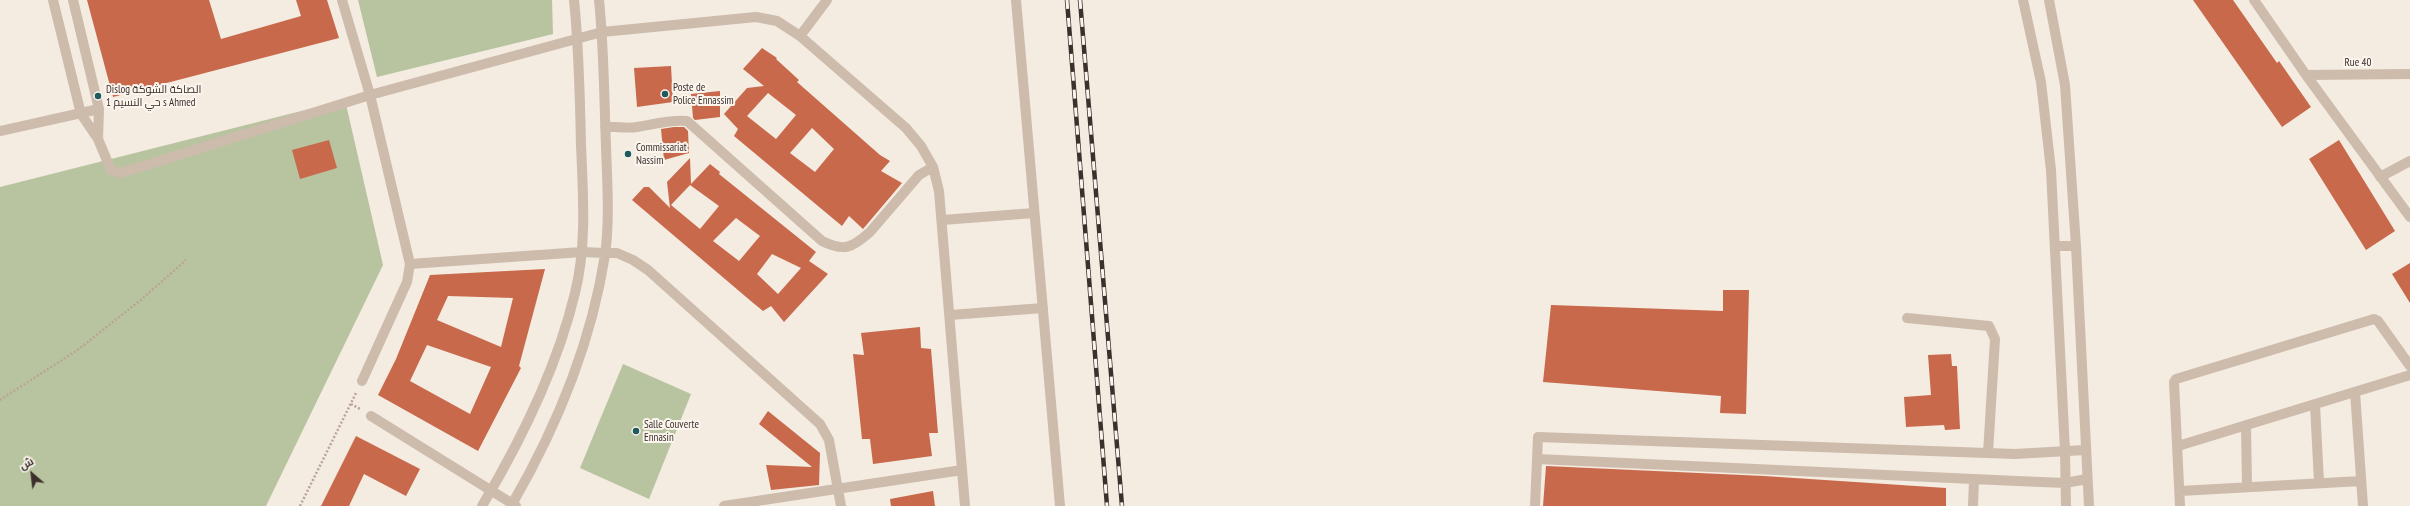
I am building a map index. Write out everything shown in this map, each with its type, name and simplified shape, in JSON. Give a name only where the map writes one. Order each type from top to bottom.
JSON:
[{"type":"street","points":[[53,0],[81,114],[98,139],[111,170],[125,172],[370,95],[602,32],[756,17],[777,21],[800,36],[906,128],[921,146],[933,167],[939,191],[942,220],[965,506]]},
{"type":"street","points":[[73,0],[99,109],[98,139]]},
{"type":"street","points":[[342,0],[370,95],[410,264],[407,282],[362,382]]},
{"type":"street","points":[[482,506],[491,492],[539,400],[566,323],[575,292],[582,252],[584,204],[578,39],[574,0]]},
{"type":"street","points":[[370,416],[513,505],[552,430],[572,382],[587,338],[605,253],[607,203],[602,32],[599,0]]},
{"type":"street","points":[[800,36],[827,0]]},
{"type":"street","points":[[1016,0],[1060,506]]},
{"type":"street","points":[[2023,0],[2041,82],[2051,170],[2056,246],[2066,506]]},
{"type":"street","points":[[2049,0],[2065,85],[2076,246],[2089,506]]},
{"type":"street","points":[[2254,0],[2306,75],[2410,217]]},
{"type":"street","name":"Rue 40","points":[[2306,75],[2410,74]]},
{"type":"street","points":[[0,131],[99,109]]},
{"type":"street","points":[[605,127],[618,126],[636,128],[665,121],[686,121],[822,241],[835,248],[844,248],[861,240],[870,232],[919,175],[933,167]]},
{"type":"street","points":[[2380,177],[2410,161]]},
{"type":"street","points":[[942,220],[1034,213]]},
{"type":"street","points":[[2056,246],[2076,246]]},
{"type":"street","points":[[410,264],[582,252],[617,253],[633,260],[648,270],[820,424],[829,440],[840,488],[841,506]]},
{"type":"street","points":[[950,315],[1043,308]]},
{"type":"street","points":[[1907,318],[1989,326],[1993,331],[1995,339],[1988,453]]},
{"type":"street","points":[[2180,506],[2174,382],[2179,377],[2374,319],[2378,321],[2410,366]]},
{"type":"street","points":[[2178,446],[2410,376]]},
{"type":"street","points":[[2355,392],[2363,506]]},
{"type":"street","points":[[2315,405],[2319,482]]},
{"type":"street","points":[[2246,425],[2247,486]]},
{"type":"street","points":[[1535,506],[1538,437],[1988,453],[2085,450]]},
{"type":"street","points":[[1537,459],[1974,480],[2065,483],[2087,479]]},
{"type":"street","points":[[724,506],[962,470]]},
{"type":"street","points":[[1973,506],[1974,480]]},
{"type":"street","points":[[2180,490],[2362,481]]},
{"type":"path","points":[[0,400],[79,349],[143,298],[186,260]]},
{"type":"path","points":[[300,506],[362,382]]},
{"type":"green space","points":[[358,0],[552,0],[553,34],[377,77]]},
{"type":"green space","points":[[345,100],[383,265],[266,506],[0,506],[0,187]]},
{"type":"green space","name":"Salle Couverte Ennasin","points":[[623,364],[691,394],[649,499],[580,468]]},
{"type":"building","points":[[87,0],[209,0],[221,39],[301,16],[296,0],[327,0],[339,38],[113,97]]},
{"type":"building","points":[[2193,0],[2233,0],[2277,63],[2279,61],[2311,107],[2282,127]]},
{"type":"building","points":[[762,48],[777,58],[776,59],[799,80],[797,82],[880,155],[890,161],[881,171],[902,183],[863,229],[849,216],[842,226],[734,136],[738,129],[724,114],[747,88],[764,86],[743,69]],"holes":[[[768,93],[796,115],[776,139],[747,116]],[[812,128],[834,149],[815,172],[790,153]]]},
{"type":"building","name":"Poste de Police Ennassim","points":[[671,66],[673,102],[637,107],[634,68]]},
{"type":"building","points":[[720,91],[720,117],[695,120],[693,118],[691,94]]},
{"type":"building","points":[[684,127],[688,131],[689,153],[664,160],[661,129]]},
{"type":"building","points":[[329,140],[337,168],[300,179],[292,150]]},
{"type":"building","points":[[2339,140],[2395,231],[2366,250],[2309,159]]},
{"type":"building","points":[[690,158],[691,184],[710,164],[720,172],[719,174],[816,252],[809,261],[828,274],[784,322],[771,306],[763,311],[632,200],[644,187],[649,187],[670,208],[667,182]],"holes":[[[690,185],[719,206],[700,229],[671,205]],[[736,218],[760,236],[739,261],[713,241]],[[772,254],[801,268],[778,294],[757,274]]]},
{"type":"building","points":[[2410,263],[2410,303],[2392,274]]},
{"type":"building","points":[[545,269],[519,366],[521,368],[478,451],[378,395],[396,359],[430,275]],"holes":[[[448,296],[513,298],[501,347],[437,320]],[[427,345],[491,367],[470,414],[410,381]]]},
{"type":"building","points":[[1723,290],[1749,290],[1746,414],[1720,413],[1721,396],[1543,382],[1551,305],[1723,311]]},
{"type":"building","points":[[920,327],[921,348],[931,349],[938,433],[929,433],[932,456],[873,464],[870,439],[862,439],[853,354],[864,355],[861,333]]},
{"type":"building","points":[[1951,354],[1952,366],[1957,366],[1960,429],[1945,430],[1944,425],[1906,427],[1904,397],[1931,395],[1928,355]]},
{"type":"building","points":[[768,411],[820,453],[819,485],[771,490],[766,465],[812,467],[759,424]]},
{"type":"building","points":[[356,436],[420,469],[406,496],[364,474],[349,506],[321,506]]},
{"type":"building","points":[[1546,466],[1764,476],[1946,488],[1946,506],[1543,506]]},
{"type":"building","points":[[933,491],[935,506],[891,506],[890,499]]},
{"type":"railway","points":[[1067,0],[1107,506]]},
{"type":"railway","points":[[1080,0],[1122,506]]},
{"type":"place","name":"Poste de Police Ennassim","points":[[665,94]]},
{"type":"place","name":"Dislog الصاكة الشوكة حي النسيم 1 s Ahmed","points":[[98,96]]},
{"type":"place","name":"Commissariat Nassim","points":[[628,154]]},
{"type":"place","name":"Salle Couverte Ennasin","points":[[636,431]]}]
